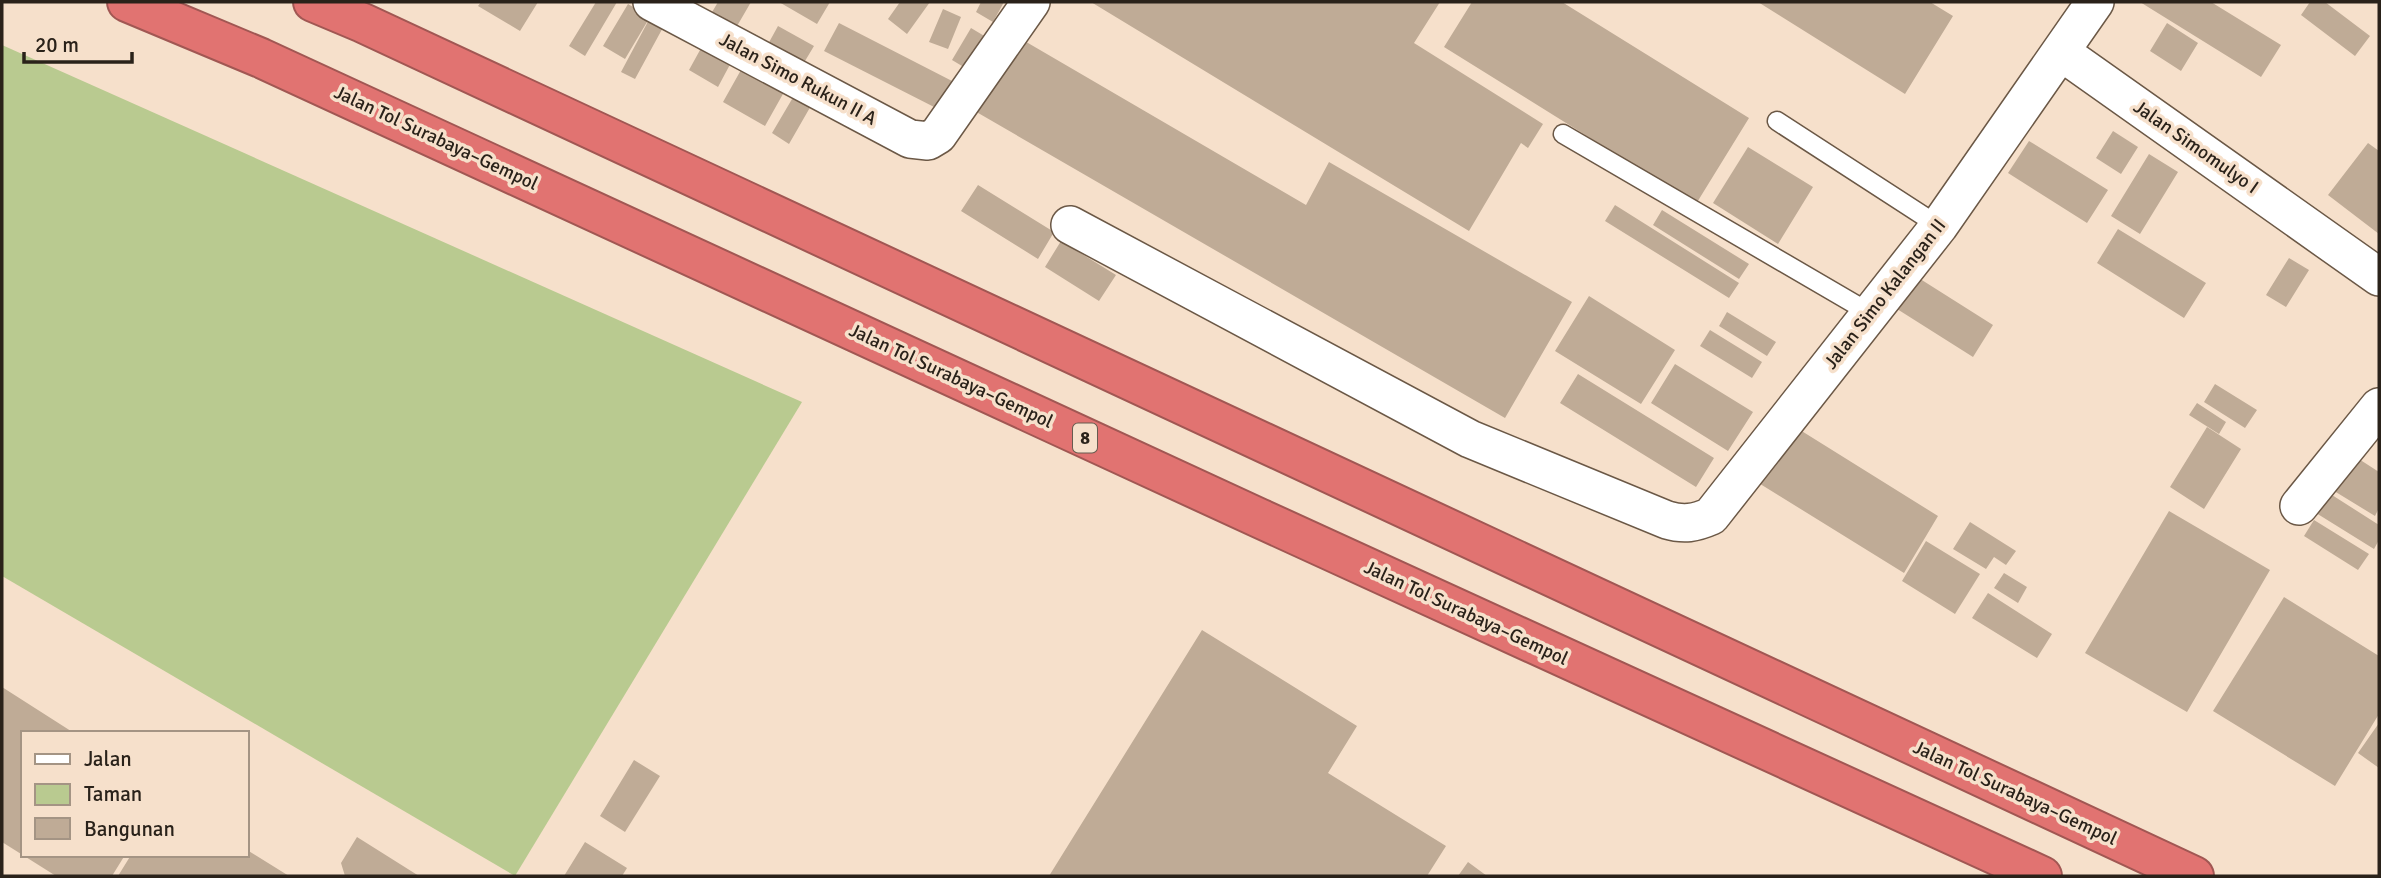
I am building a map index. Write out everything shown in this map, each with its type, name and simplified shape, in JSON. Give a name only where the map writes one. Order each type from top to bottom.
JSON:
[{"type":"highway","name":"Jalan Tol Surabaya–Gempol","points":[[127,2],[261,58],[2042,876]]},
{"type":"highway","name":"Jalan Tol Surabaya–Gempol","points":[[313,2],[464,69],[2194,876]]},
{"type":"street","name":"Jalan Simo Rukun II A","points":[[666,5],[910,139],[928,141],[939,135],[1029,2]]},
{"type":"street","points":[[2061,51],[2095,2]]},
{"type":"street","name":"Jalan Simo Kalangan II","points":[[1070,225],[1470,439],[1667,520],[1680,524],[1694,523],[1711,516],[1939,226],[2061,51]]},
{"type":"street","name":"Jalan Simomulyo I","points":[[2061,51],[2379,277]]},
{"type":"street","points":[[2299,506],[2379,407]]},
{"type":"lane","points":[[1777,121],[1939,226]]},
{"type":"lane","points":[[1563,134],[1870,313]]},
{"type":"green space","points":[[2,45],[802,402],[515,876],[2,576]]},
{"type":"building","points":[[481,2],[538,2],[520,31],[478,6]]},
{"type":"building","points":[[596,2],[617,2],[585,56],[569,46]]},
{"type":"building","points":[[718,2],[751,2],[733,33],[708,19]]},
{"type":"building","points":[[779,2],[830,2],[817,24]]},
{"type":"building","points":[[900,2],[930,2],[907,34],[888,19]]},
{"type":"building","points":[[981,2],[1004,2],[993,22],[976,12]]},
{"type":"building","points":[[1091,2],[1440,2],[1414,43],[1543,124],[1528,148],[1521,143],[1469,231]]},
{"type":"building","points":[[1472,2],[1562,2],[1749,118],[1696,204],[1444,47]]},
{"type":"building","points":[[1758,2],[1930,2],[1953,16],[1905,94]]},
{"type":"building","points":[[2140,2],[2211,2],[2281,45],[2261,77]]},
{"type":"building","points":[[2310,2],[2325,2],[2370,36],[2355,56],[2301,15]]},
{"type":"building","points":[[628,4],[650,17],[625,59],[603,46]]},
{"type":"building","points":[[943,9],[961,17],[948,49],[929,42]]},
{"type":"building","points":[[652,14],[666,22],[635,79],[621,72]]},
{"type":"building","points":[[839,23],[954,82],[940,110],[824,51]]},
{"type":"building","points":[[2167,23],[2198,43],[2181,71],[2150,51]]},
{"type":"building","points":[[778,26],[814,46],[802,66],[767,46]]},
{"type":"building","points":[[971,28],[986,37],[967,69],[952,60]]},
{"type":"building","points":[[1016,36],[1306,205],[1329,162],[1572,302],[1505,418],[973,110]]},
{"type":"building","points":[[705,41],[734,57],[718,87],[689,70]]},
{"type":"building","points":[[746,61],[788,85],[765,126],[723,102]]},
{"type":"building","points":[[795,94],[812,104],[789,144],[772,133]]},
{"type":"building","points":[[2113,131],[2138,147],[2121,174],[2096,158]]},
{"type":"building","points":[[2029,141],[2108,190],[2087,223],[2008,173]]},
{"type":"building","points":[[2368,143],[2379,151],[2379,234],[2328,195]]},
{"type":"building","points":[[1748,147],[1813,187],[1778,244],[1713,203]]},
{"type":"building","points":[[2149,154],[2178,172],[2140,234],[2111,216]]},
{"type":"building","points":[[978,185],[1054,232],[1038,259],[961,211]]},
{"type":"building","points":[[1615,205],[1739,283],[1729,298],[1605,221]]},
{"type":"building","points":[[1662,210],[1749,264],[1739,279],[1653,225]]},
{"type":"building","points":[[2118,229],[2206,283],[2184,318],[2097,263]]},
{"type":"building","points":[[1061,241],[1116,275],[1099,301],[1045,267]]},
{"type":"building","points":[[2289,258],[2309,270],[2286,307],[2266,295]]},
{"type":"building","points":[[1906,270],[1993,325],[1973,357],[1886,302]]},
{"type":"building","points":[[1589,296],[1675,350],[1641,404],[1555,351]]},
{"type":"building","points":[[1727,312],[1776,342],[1767,356],[1719,326]]},
{"type":"building","points":[[1710,330],[1762,362],[1752,378],[1700,346]]},
{"type":"building","points":[[1675,364],[1753,412],[1728,451],[1651,403]]},
{"type":"building","points":[[1578,374],[1714,458],[1696,487],[1560,403]]},
{"type":"building","points":[[2215,384],[2257,410],[2245,428],[2204,402]]},
{"type":"building","points":[[2197,403],[2226,422],[2219,434],[2189,415]]},
{"type":"building","points":[[1792,425],[1938,516],[1904,573],[1757,482]]},
{"type":"building","points":[[2207,427],[2241,449],[2204,509],[2170,487]]},
{"type":"building","points":[[2348,452],[2379,472],[2379,508],[2375,516],[2326,486]]},
{"type":"building","points":[[2321,488],[2379,525],[2379,540],[2374,549],[2308,508]]},
{"type":"building","points":[[2169,511],[2270,570],[2187,712],[2085,653]]},
{"type":"building","points":[[2314,520],[2369,554],[2358,570],[2304,536]]},
{"type":"building","points":[[1970,522],[2016,551],[2006,565],[1994,557],[1986,569],[1953,549]]},
{"type":"building","points":[[1926,541],[1980,574],[1955,614],[1902,581]]},
{"type":"building","points":[[2004,573],[2027,587],[2018,603],[1994,588]]},
{"type":"building","points":[[1988,593],[2052,634],[2037,658],[1972,618]]},
{"type":"building","points":[[2284,597],[2379,656],[2379,714],[2335,786],[2213,711]]},
{"type":"building","points":[[1202,630],[1357,726],[1328,773],[1446,846],[1427,876],[1049,876]]},
{"type":"building","points":[[2,687],[71,731],[21,731],[21,854],[2,842]]},
{"type":"building","points":[[2379,723],[2379,768],[2358,753]]},
{"type":"building","points":[[634,760],[660,776],[625,832],[600,816]]},
{"type":"building","points":[[357,837],[419,876],[345,876],[341,863]]},
{"type":"building","points":[[585,842],[627,868],[622,876],[564,876]]},
{"type":"building","points":[[248,851],[289,876],[118,876],[130,857],[248,857]]},
{"type":"building","points":[[26,857],[124,857],[112,876],[56,876]]},
{"type":"building","points":[[1468,862],[1487,876],[1458,876]]}]
